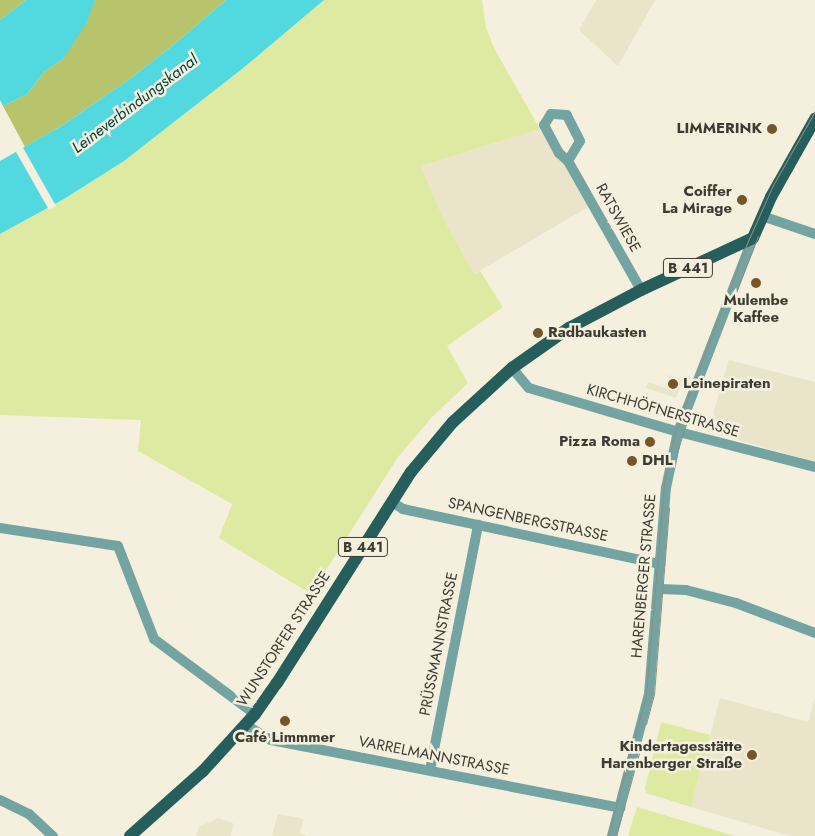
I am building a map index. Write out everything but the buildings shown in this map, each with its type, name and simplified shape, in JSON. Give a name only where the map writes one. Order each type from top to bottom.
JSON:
[{"type":"main road","points":[[753,238],[762,216],[795,152],[815,119]]},
{"type":"main road","name":"WUNSTORFER STRASSE","points":[[132,835],[203,771],[256,714],[411,472],[453,422],[512,368],[569,328],[641,290],[753,238]]},
{"type":"street","name":"RATSWIESE","points":[[568,161],[641,290]]},
{"type":"street","points":[[762,216],[815,234]]},
{"type":"street","name":"HARENBERGER STRASSE","points":[[612,836],[649,694],[660,589],[666,488],[678,432],[753,238]]},
{"type":"street","name":"KIRCHHÖFNERSTRASSE","points":[[512,368],[529,388],[678,432],[815,467]]},
{"type":"street","name":"SPANGENBERGSTRASSE","points":[[392,502],[403,509],[660,564]]},
{"type":"street","name":"PRÜSSMANNSTRASSE","points":[[430,770],[478,525]]},
{"type":"street","points":[[0,528],[118,546],[154,639],[256,714]]},
{"type":"street","points":[[660,589],[686,590],[736,603],[815,633]]},
{"type":"street","name":"VARRELMANNSTRASSE","points":[[246,725],[271,740],[620,808]]},
{"type":"street","points":[[0,800],[29,814],[53,836]]},
{"type":"shaded area","points":[[596,0],[655,0],[618,66],[579,30]]},
{"type":"shaded area","points":[[540,129],[557,155],[567,163],[590,206],[474,274],[443,218],[421,166]]},
{"type":"shaded area","points":[[729,360],[815,382],[815,462],[708,431]]},
{"type":"shaded area","name":"Leinepiraten","points":[[669,375],[683,380],[676,398],[646,388],[648,382],[665,388]]},
{"type":"shaded area","name":"Kindertagesstätte Harenberger Straße","points":[[815,697],[815,836],[790,836],[691,807],[720,698],[808,722]]},
{"type":"shaded area","points":[[278,814],[304,819],[300,833],[307,836],[272,836]]},
{"type":"shaded area","points":[[218,818],[233,823],[231,836],[196,836],[199,827]]},
{"type":"green space","points":[[0,0],[26,0],[0,20]]},
{"type":"green space","points":[[95,0],[226,0],[131,78],[63,125],[25,147],[3,106],[27,94],[45,71],[63,59]]},
{"type":"green space","points":[[324,0],[482,0],[486,27],[494,48],[540,129],[421,166],[443,218],[474,274],[480,271],[503,307],[447,346],[468,383],[432,417],[398,457],[311,594],[219,538],[232,504],[138,451],[141,420],[0,415],[0,234],[64,199],[124,161],[242,69]]},
{"type":"green space","points":[[661,722],[710,735],[691,807],[646,793],[645,788]]},
{"type":"green space","points":[[637,807],[735,836],[628,836]]},
{"type":"water","points":[[26,0],[95,0],[86,24],[63,59],[45,71],[27,94],[3,106],[0,100],[0,20]]},
{"type":"water","name":"Leineverbindungskanal","points":[[226,0],[324,0],[242,69],[124,161],[64,199],[0,234],[0,161],[63,125],[131,78]]},
{"type":"pier","points":[[22,146],[56,206],[49,210],[15,150]]},
{"type":"tram line","points":[[608,836],[646,695],[664,483],[675,431],[748,241],[772,187],[815,111]]},
{"type":"tram line","points":[[736,292],[758,236]]},
{"type":"tram line","points":[[677,452],[689,414]]},
{"type":"tram line","points":[[646,724],[654,694],[669,508]]},
{"type":"tram line","points":[[616,836],[639,753]]},
{"type":"place","name":"LIMMERINK","points":[[772,129]]},
{"type":"place","name":"Coiffer La Mirage","points":[[742,200]]},
{"type":"place","name":"Mulembe Kaffee","points":[[756,283]]},
{"type":"place","name":"Radbaukasten","points":[[538,333]]},
{"type":"place","name":"Leinepiraten","points":[[673,384]]},
{"type":"place","name":"Pizza Roma","points":[[650,442]]},
{"type":"place","name":"DHL","points":[[632,461]]},
{"type":"place","name":"Café Limmmer","points":[[285,721]]},
{"type":"place","name":"Kindertagesstätte Harenberger Straße","points":[[752,755]]}]
